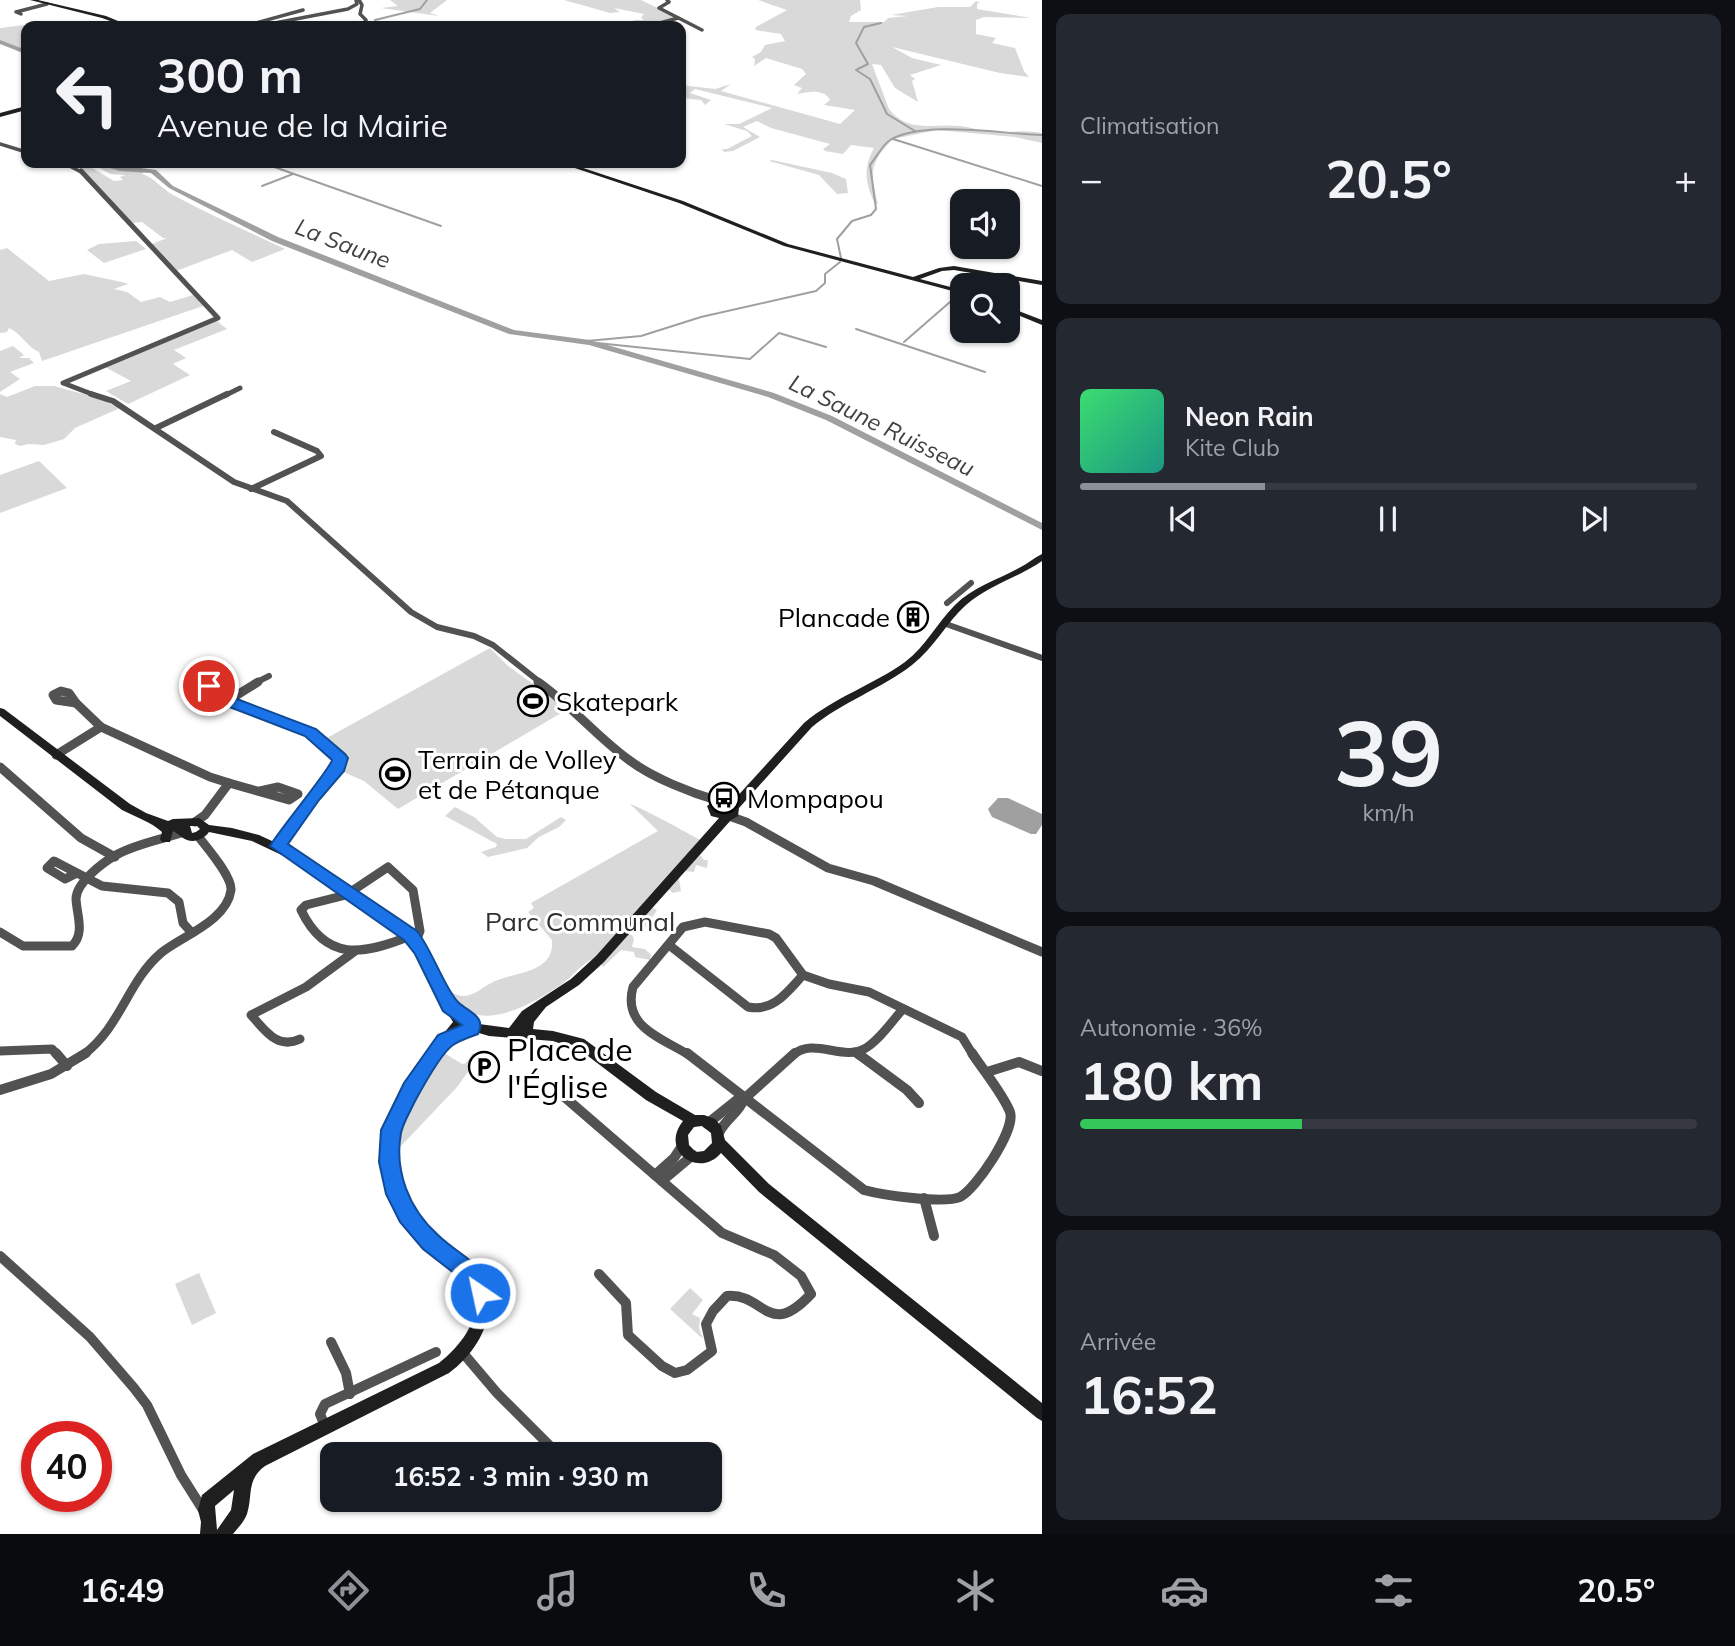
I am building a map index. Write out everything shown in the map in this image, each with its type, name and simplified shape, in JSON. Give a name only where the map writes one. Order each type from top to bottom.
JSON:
[{"type":"street","points":[[32,0],[115,21]]},
{"type":"street","points":[[285,21],[348,9],[356,5],[357,0],[361,3],[360,14],[365,21]]},
{"type":"street","points":[[667,0],[668,2],[659,8],[684,21]]},
{"type":"street","points":[[21,13],[16,12],[47,4]]},
{"type":"street","points":[[263,21],[303,10]]},
{"type":"street","points":[[667,21],[678,18]]},
{"type":"street","points":[[686,22],[702,30]]},
{"type":"street","points":[[0,115],[21,109]]},
{"type":"street","points":[[0,145],[21,151]]},
{"type":"street","points":[[75,168],[81,171],[218,318],[63,383],[66,387],[113,401],[223,475],[251,489],[287,501],[411,612],[437,626],[474,636],[493,645],[519,668],[564,700],[624,757],[725,809],[828,868],[886,886],[1042,952]]},
{"type":"street","points":[[578,168],[681,202],[786,245],[920,278],[950,289]]},
{"type":"street","points":[[920,278],[941,269],[954,268],[1042,283]]},
{"type":"street","points":[[1020,314],[1042,323]]},
{"type":"street","points":[[156,428],[240,388]]},
{"type":"street","points":[[251,489],[321,456],[317,451],[274,432]]},
{"type":"street","points":[[947,603],[1022,571],[1042,557]]},
{"type":"street","points":[[521,1030],[541,1005],[575,982],[600,959],[713,831],[725,809],[745,794],[808,725],[845,699],[910,663],[929,646],[971,583]]},
{"type":"street","points":[[946,624],[1042,658]]},
{"type":"street","points":[[229,700],[234,694],[269,676]]},
{"type":"street","points":[[208,683],[213,692],[229,700],[310,732],[341,760],[339,767],[313,796],[278,846]]},
{"type":"street","points":[[76,703],[101,727],[210,777],[260,791]]},
{"type":"street","points":[[0,711],[126,807],[167,829],[166,839]]},
{"type":"street","points":[[56,755],[101,727]]},
{"type":"street","points":[[0,767],[81,838],[113,857],[195,828],[229,783]]},
{"type":"street","points":[[151,819],[250,836],[278,846],[413,938],[449,1006],[468,1023],[521,1030],[584,1046],[651,1096],[701,1123],[717,1144],[752,1177],[1042,1413]]},
{"type":"street","points":[[0,932],[23,946],[72,946],[78,940],[80,930],[76,895],[87,879],[113,857],[195,828]]},
{"type":"street","points":[[0,1090],[33,1081],[67,1066],[97,1044],[112,1028],[151,963],[223,907],[232,891],[229,878],[195,828]]},
{"type":"street","points":[[388,867],[414,890],[420,931],[413,938],[355,951],[333,949],[324,944],[301,913],[306,905],[348,893],[388,867]]},
{"type":"street","points":[[76,873],[107,888],[168,893],[178,902],[183,923],[192,933]]},
{"type":"street","points":[[705,922],[761,932],[776,938],[803,975],[829,984],[869,992],[962,1037],[1010,1113],[1010,1128],[999,1150],[962,1196],[924,1198],[881,1195],[864,1190],[688,1054],[637,1024],[632,1013],[633,987],[669,945],[683,928],[705,922]]},
{"type":"street","points":[[669,945],[748,1007],[759,1010],[775,1005],[803,975]]},
{"type":"street","points":[[300,1040],[291,1045],[281,1044],[251,1015],[290,997],[338,966],[355,951]]},
{"type":"street","points":[[659,1178],[701,1123],[737,1100],[744,1099],[799,1050],[816,1048],[855,1052],[865,1049],[903,1009]]},
{"type":"street","points":[[208,1523],[206,1506],[263,1457],[428,1376],[463,1353],[474,1337],[480,1319],[478,1287],[467,1269],[430,1242],[408,1215],[396,1194],[389,1162],[391,1130],[399,1110],[440,1046],[468,1023]]},
{"type":"street","points":[[0,1051],[52,1049],[67,1066]]},
{"type":"street","points":[[855,1052],[907,1090],[919,1103]]},
{"type":"street","points":[[986,1072],[1003,1071],[1016,1061],[1026,1060],[1042,1071]]},
{"type":"street","points":[[561,1094],[722,1233],[774,1255],[801,1276],[810,1288],[808,1298],[788,1313],[776,1316],[765,1314],[741,1295],[727,1296],[707,1317],[712,1352],[687,1370],[675,1373],[662,1366],[628,1335],[626,1303],[599,1274]]},
{"type":"street","points":[[651,1096],[685,1144]]},
{"type":"street","points":[[717,1144],[720,1127],[743,1106],[744,1099]]},
{"type":"street","points":[[685,1144],[717,1144]]},
{"type":"street","points":[[924,1198],[934,1236]]},
{"type":"street","points":[[0,1256],[62,1310],[114,1363],[147,1405],[208,1523],[225,1529],[239,1513],[244,1480],[252,1466]]},
{"type":"street","points":[[331,1342],[336,1358],[348,1374],[350,1394]]},
{"type":"street","points":[[325,1426],[320,1414],[325,1404],[436,1352]]},
{"type":"street","points":[[463,1353],[497,1393],[546,1442]]},
{"type":"street","points":[[191,1490],[234,1493],[239,1501]]},
{"type":"green space","points":[[390,0],[447,0],[430,13],[439,16],[381,8],[398,6]]},
{"type":"green space","points":[[564,0],[641,0],[676,17],[664,21],[635,21],[644,20],[641,18],[644,14],[614,8],[620,12],[610,13]]},
{"type":"green space","points":[[758,0],[860,0],[861,10],[851,16],[849,22],[884,22],[888,18],[908,16],[891,15],[938,7],[970,7],[976,1],[980,3],[977,4],[977,9],[1031,18],[984,17],[976,20],[976,34],[996,38],[992,43],[1015,48],[1029,77],[1000,73],[892,47],[912,58],[941,65],[910,75],[915,79],[912,81],[918,102],[895,88],[881,65],[872,64],[889,109],[905,122],[922,126],[960,126],[992,132],[1036,132],[1042,133],[1042,143],[1015,137],[937,130],[893,139],[879,155],[874,169],[878,204],[875,204],[867,182],[868,162],[874,148],[851,145],[843,154],[825,151],[823,149],[830,144],[771,128],[757,121],[743,127],[760,137],[733,151],[724,152],[722,149],[752,136],[747,131],[724,124],[739,124],[772,108],[695,89],[690,93],[711,100],[705,105],[701,100],[686,98],[686,86],[715,89],[731,84],[721,91],[840,124],[855,110],[824,105],[830,100],[820,92],[797,94],[802,88],[794,85],[806,74],[802,69],[766,58],[754,66],[755,59],[752,57],[761,52],[765,45],[785,41],[781,34],[755,30],[756,27],[787,10]]},
{"type":"green space","points":[[21,25],[21,53],[0,43],[0,28]]},
{"type":"green space","points":[[769,161],[832,173],[846,179],[848,193],[837,194],[819,175]]},
{"type":"green space","points":[[81,168],[92,168],[114,181],[123,180],[120,177],[125,175],[110,174],[100,168],[145,169],[142,174],[173,195],[285,249],[252,262],[232,250],[176,271],[152,244],[167,238],[163,238],[142,222],[132,223]]},
{"type":"green space","points":[[136,241],[146,249],[104,263],[87,250],[99,244]]},
{"type":"green space","points":[[7,248],[49,281],[84,274],[126,283],[128,284],[114,289],[127,292],[141,302],[160,297],[170,302],[193,295],[203,306],[42,361],[39,352],[14,331],[9,328],[7,332],[0,333],[0,250]]},
{"type":"green space","points":[[217,321],[227,329],[174,350],[186,358],[173,364],[190,375],[128,404],[106,391],[131,381],[105,367]]},
{"type":"green space","points":[[13,346],[24,355],[19,358],[29,358],[34,363],[10,372],[20,379],[0,392],[0,351]]},
{"type":"green space","points":[[35,386],[54,386],[98,398],[120,408],[75,428],[64,439],[44,445],[20,446],[15,444],[16,440],[0,437],[0,394],[7,397]]},
{"type":"green space","points":[[39,461],[67,488],[0,513],[0,475]]},
{"type":"green space","points":[[490,648],[508,666],[568,709],[398,809],[364,781],[341,771],[348,762],[325,739]]},
{"type":"green space","name":"Parc Communal","points":[[630,804],[700,840],[696,847],[704,860],[708,860],[707,868],[696,865],[694,872],[686,871],[684,867],[675,878],[679,879],[681,891],[673,893],[667,888],[646,899],[648,904],[635,911],[650,907],[657,910],[646,927],[640,929],[641,932],[634,932],[634,928],[627,934],[634,939],[632,947],[645,949],[651,955],[650,960],[635,957],[634,952],[621,950],[603,967],[595,958],[535,1001],[503,1014],[473,1014],[460,1006],[451,992],[469,995],[495,981],[533,970],[547,959],[552,940],[528,912],[534,908],[531,903],[658,831]]},
{"type":"green space","points":[[455,807],[474,817],[497,837],[506,839],[526,839],[561,817],[566,820],[527,848],[488,857],[481,852],[496,847],[497,844],[445,816]]},
{"type":"green space","points":[[441,1051],[462,1064],[466,1063],[473,1053],[478,1057],[458,1086],[401,1146],[397,1144],[403,1119]]},
{"type":"green space","points":[[199,1273],[216,1313],[192,1325],[175,1284]]},
{"type":"green space","points":[[690,1288],[703,1300],[692,1314],[700,1318],[699,1328],[703,1339],[670,1309]]},
{"type":"shaded area","points":[[998,798],[1008,798],[1042,814],[1042,825],[1036,834],[992,817],[988,809]]},
{"type":"waterway","points":[[375,20],[420,9],[427,0]]},
{"type":"waterway","points":[[881,23],[864,27],[856,43],[868,64],[856,70],[870,79],[887,114],[915,131]]},
{"type":"waterway","name":"La Saune","points":[[0,42],[21,50]]},
{"type":"waterway","points":[[841,258],[837,239],[852,221],[871,215],[876,209],[870,165],[890,140],[905,134],[942,129],[1042,135]]},
{"type":"waterway","points":[[893,139],[1042,186]]},
{"type":"waterway","name":"La Saune","points":[[116,168],[153,172],[171,187],[275,239],[512,332],[590,343],[771,395],[829,418],[1042,527]]},
{"type":"waterway","points":[[277,168],[441,226]]},
{"type":"waterway","points":[[262,186],[293,174]]},
{"type":"waterway","points":[[576,342],[641,336],[701,317],[816,291],[825,283],[825,274],[840,262]]},
{"type":"waterway","points":[[904,342],[950,302]]},
{"type":"waterway","points":[[856,329],[985,372]]},
{"type":"waterway","points":[[597,343],[750,359],[779,333],[826,347]]},
{"type":"place","name":"Plancade","points":[[913,617]]},
{"type":"place","name":"Skatepark","points":[[533,701]]},
{"type":"place","name":"Terrain de Volley et de Pétanque","points":[[395,774]]},
{"type":"place","name":"Mompapou","points":[[724,798]]},
{"type":"place","name":"Place de l'Église","points":[[484,1067]]},
{"type":"route","points":[[209,686],[213,692],[232,703],[310,732],[340,758],[339,767],[313,796],[278,846],[295,855],[416,941],[449,1006],[471,1021],[471,1029],[449,1036],[445,1040],[411,1089],[391,1130],[389,1162],[400,1204],[430,1242],[467,1269],[475,1279],[480,1293]]},
{"type":"water label","name":"La Saune Ruisseau","points":[[882,425]]}]
